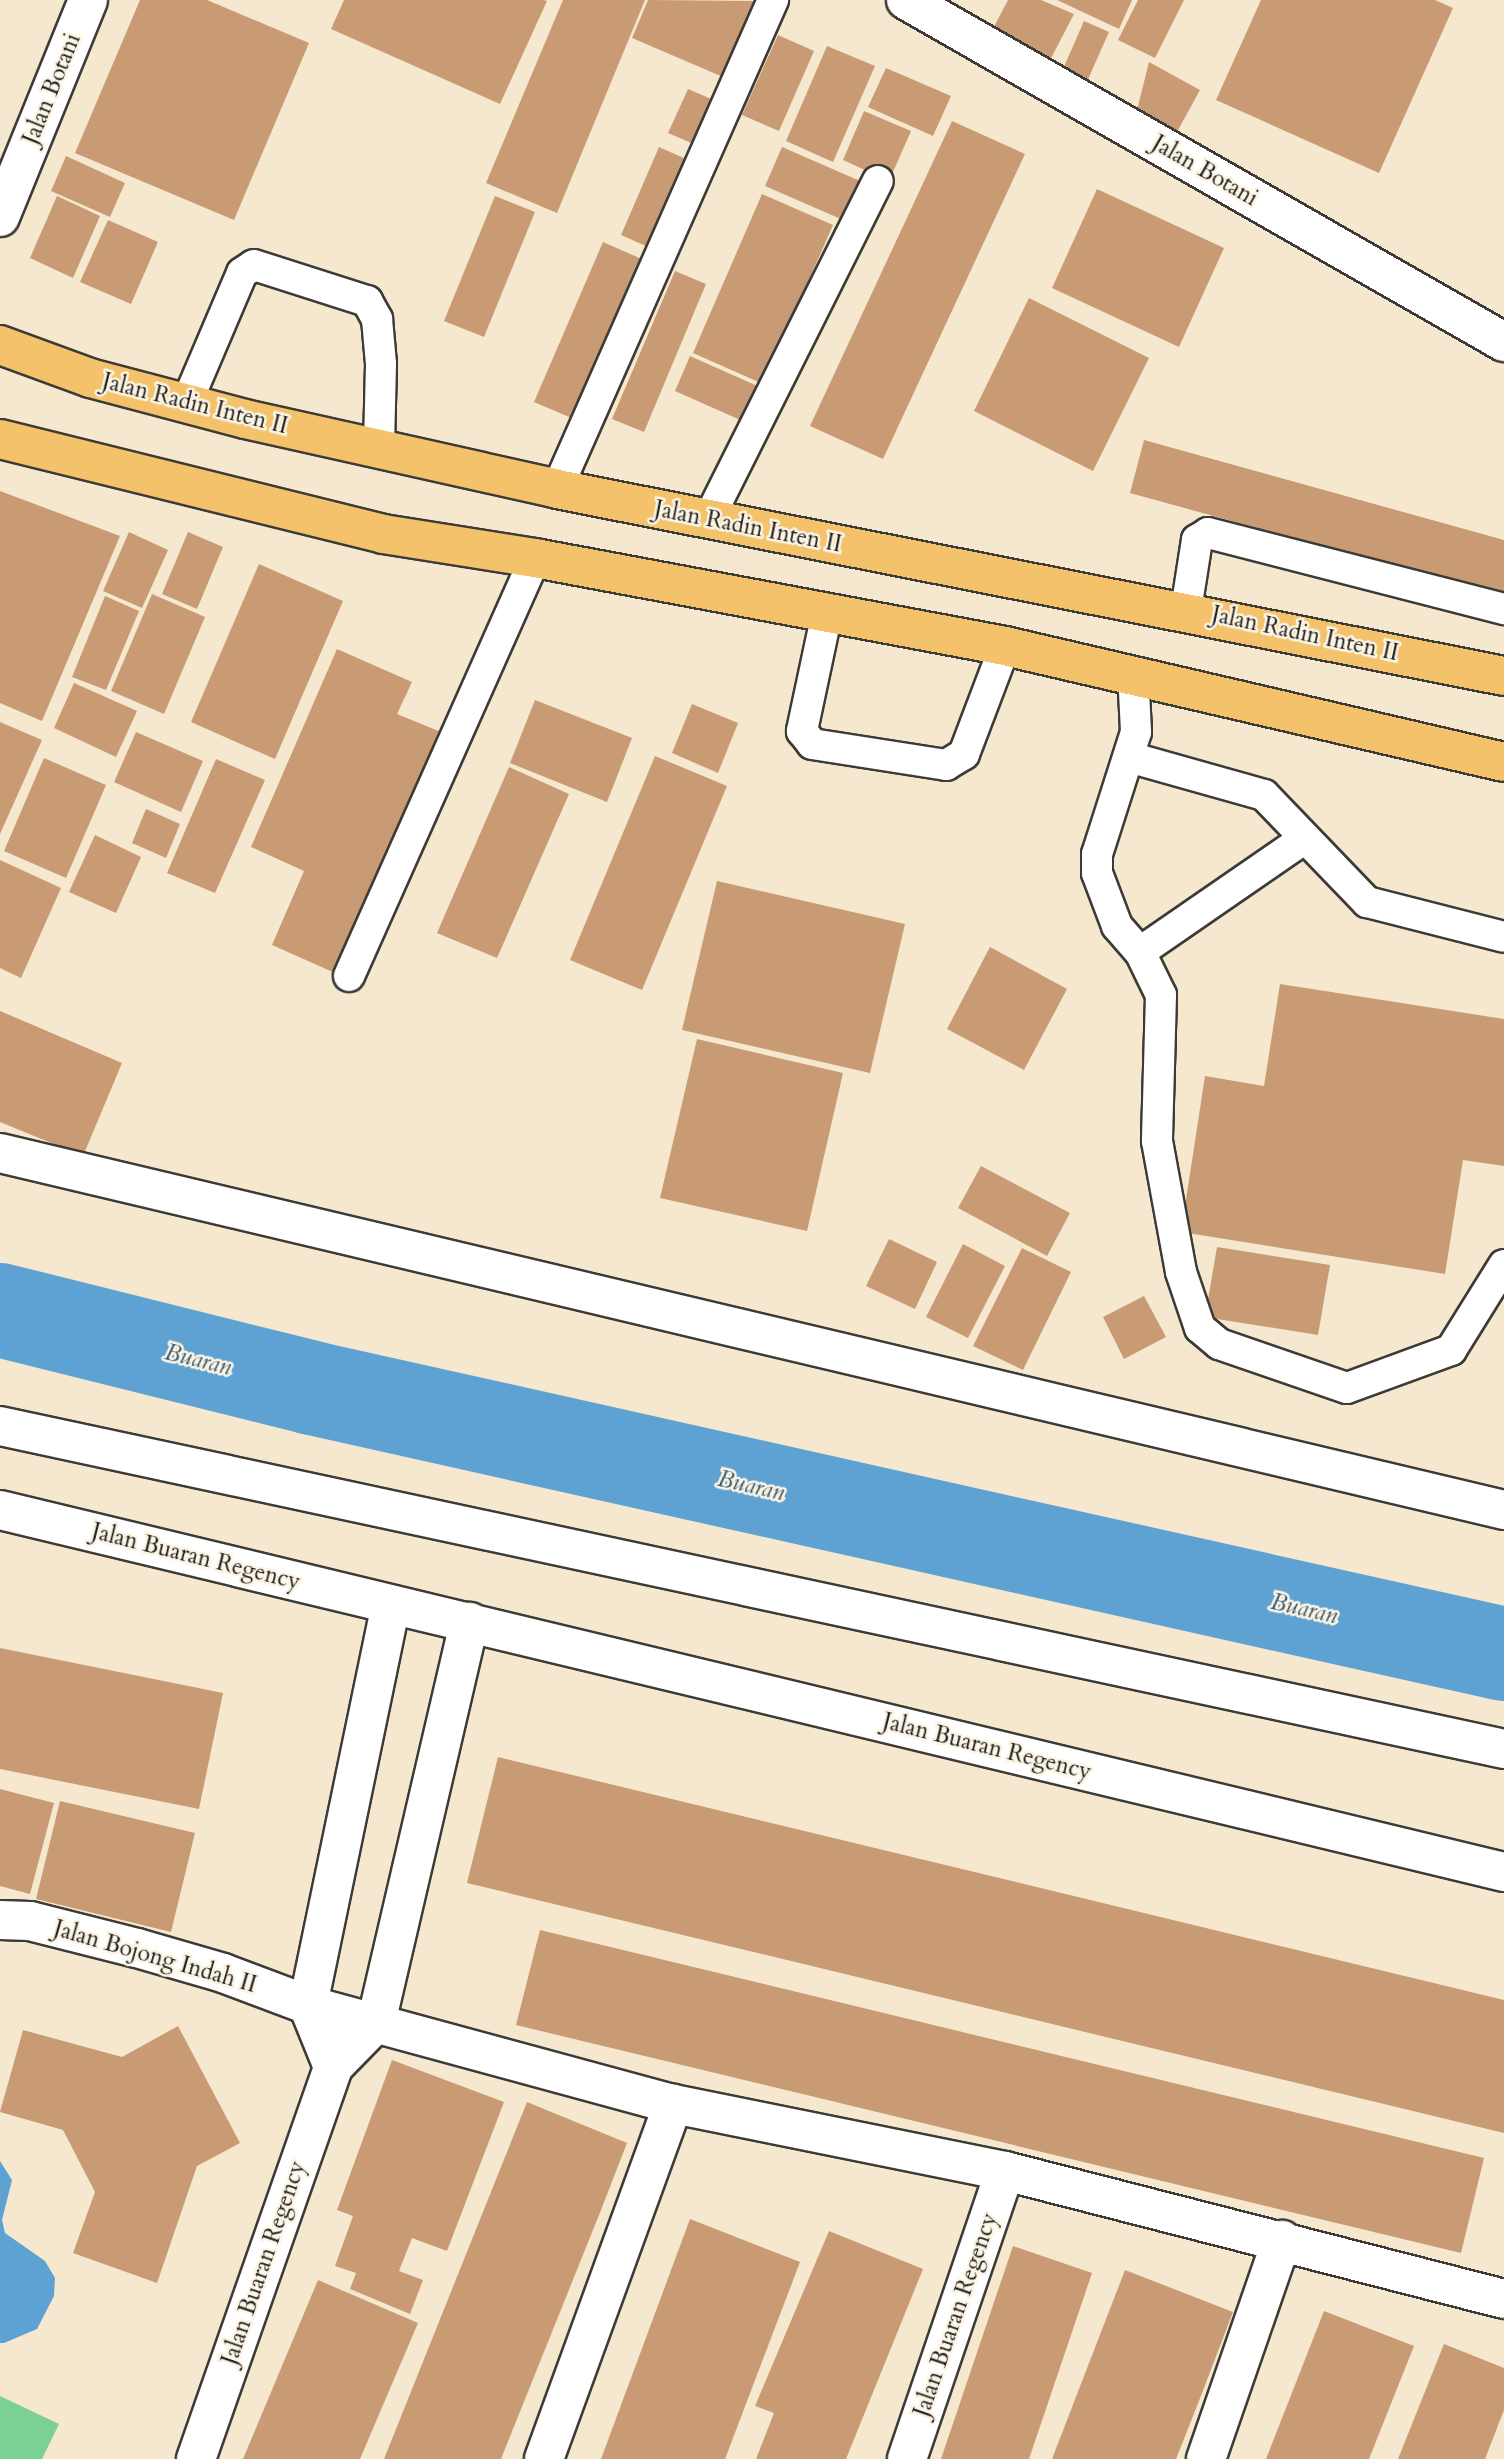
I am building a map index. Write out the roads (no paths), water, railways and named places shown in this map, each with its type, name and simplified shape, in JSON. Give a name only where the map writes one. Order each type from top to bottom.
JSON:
[{"type":"main road","name":"Jalan Radin Inten II","points":[[0,345],[90,378],[557,489],[1186,610],[1504,676]]},
{"type":"main road","points":[[0,439],[383,534],[535,558],[1133,672],[1504,762]]},
{"type":"street","name":"Jalan Botani","points":[[0,216],[88,0]]},
{"type":"street","name":"Jalan Botani","points":[[906,0],[1504,342]]},
{"type":"street","points":[[0,1153],[1504,1510]]},
{"type":"street","points":[[0,1426],[1504,1749]]},
{"type":"street","name":"Jalan Buaran Regency","points":[[0,1510],[1504,1872]]},
{"type":"street","points":[[333,2067],[308,2005],[391,1604]]},
{"type":"street","points":[[376,2023],[469,1622]]},
{"type":"street","name":"Jalan Bojong Indah II","points":[[0,1920],[30,1920],[137,1948],[223,1973],[308,2005]]},
{"type":"street","points":[[308,2005],[673,2104],[1005,2171],[1504,2299]]},
{"type":"street","name":"Jalan Buaran Regency","points":[[196,2459],[333,2067],[376,2023]]},
{"type":"street","points":[[544,2459],[673,2104]]},
{"type":"street","name":"Jalan Buaran Regency","points":[[907,2459],[1005,2171]]},
{"type":"street","points":[[1206,2459],[1282,2241]]},
{"type":"lane","points":[[557,489],[773,0]]},
{"type":"lane","points":[[708,520],[878,181]]},
{"type":"lane","points":[[187,402],[242,273],[254,265],[367,300],[377,319],[381,364],[379,448]]},
{"type":"lane","points":[[1186,610],[1197,540],[1208,533],[1504,609]]},
{"type":"lane","points":[[349,976],[535,558]]},
{"type":"lane","points":[[827,613],[802,731],[811,744],[946,765],[964,754],[1005,646]]},
{"type":"lane","points":[[1133,672],[1136,732],[1097,854],[1097,873],[1117,926],[1140,952],[1161,995],[1157,1141],[1181,1272],[1200,1328],[1219,1344],[1347,1388],[1451,1350],[1504,1265]]},
{"type":"lane","points":[[1129,757],[1264,795],[1367,902],[1504,937]]},
{"type":"lane","points":[[1140,952],[1304,839]]},
{"type":"water","points":[[0,2161],[12,2180],[2,2220],[5,2233],[45,2261],[55,2278],[54,2296],[37,2329],[4,2343],[0,2343]]},
{"type":"waterway","name":"Buaran","points":[[0,1310],[312,1388],[1504,1654]]}]
